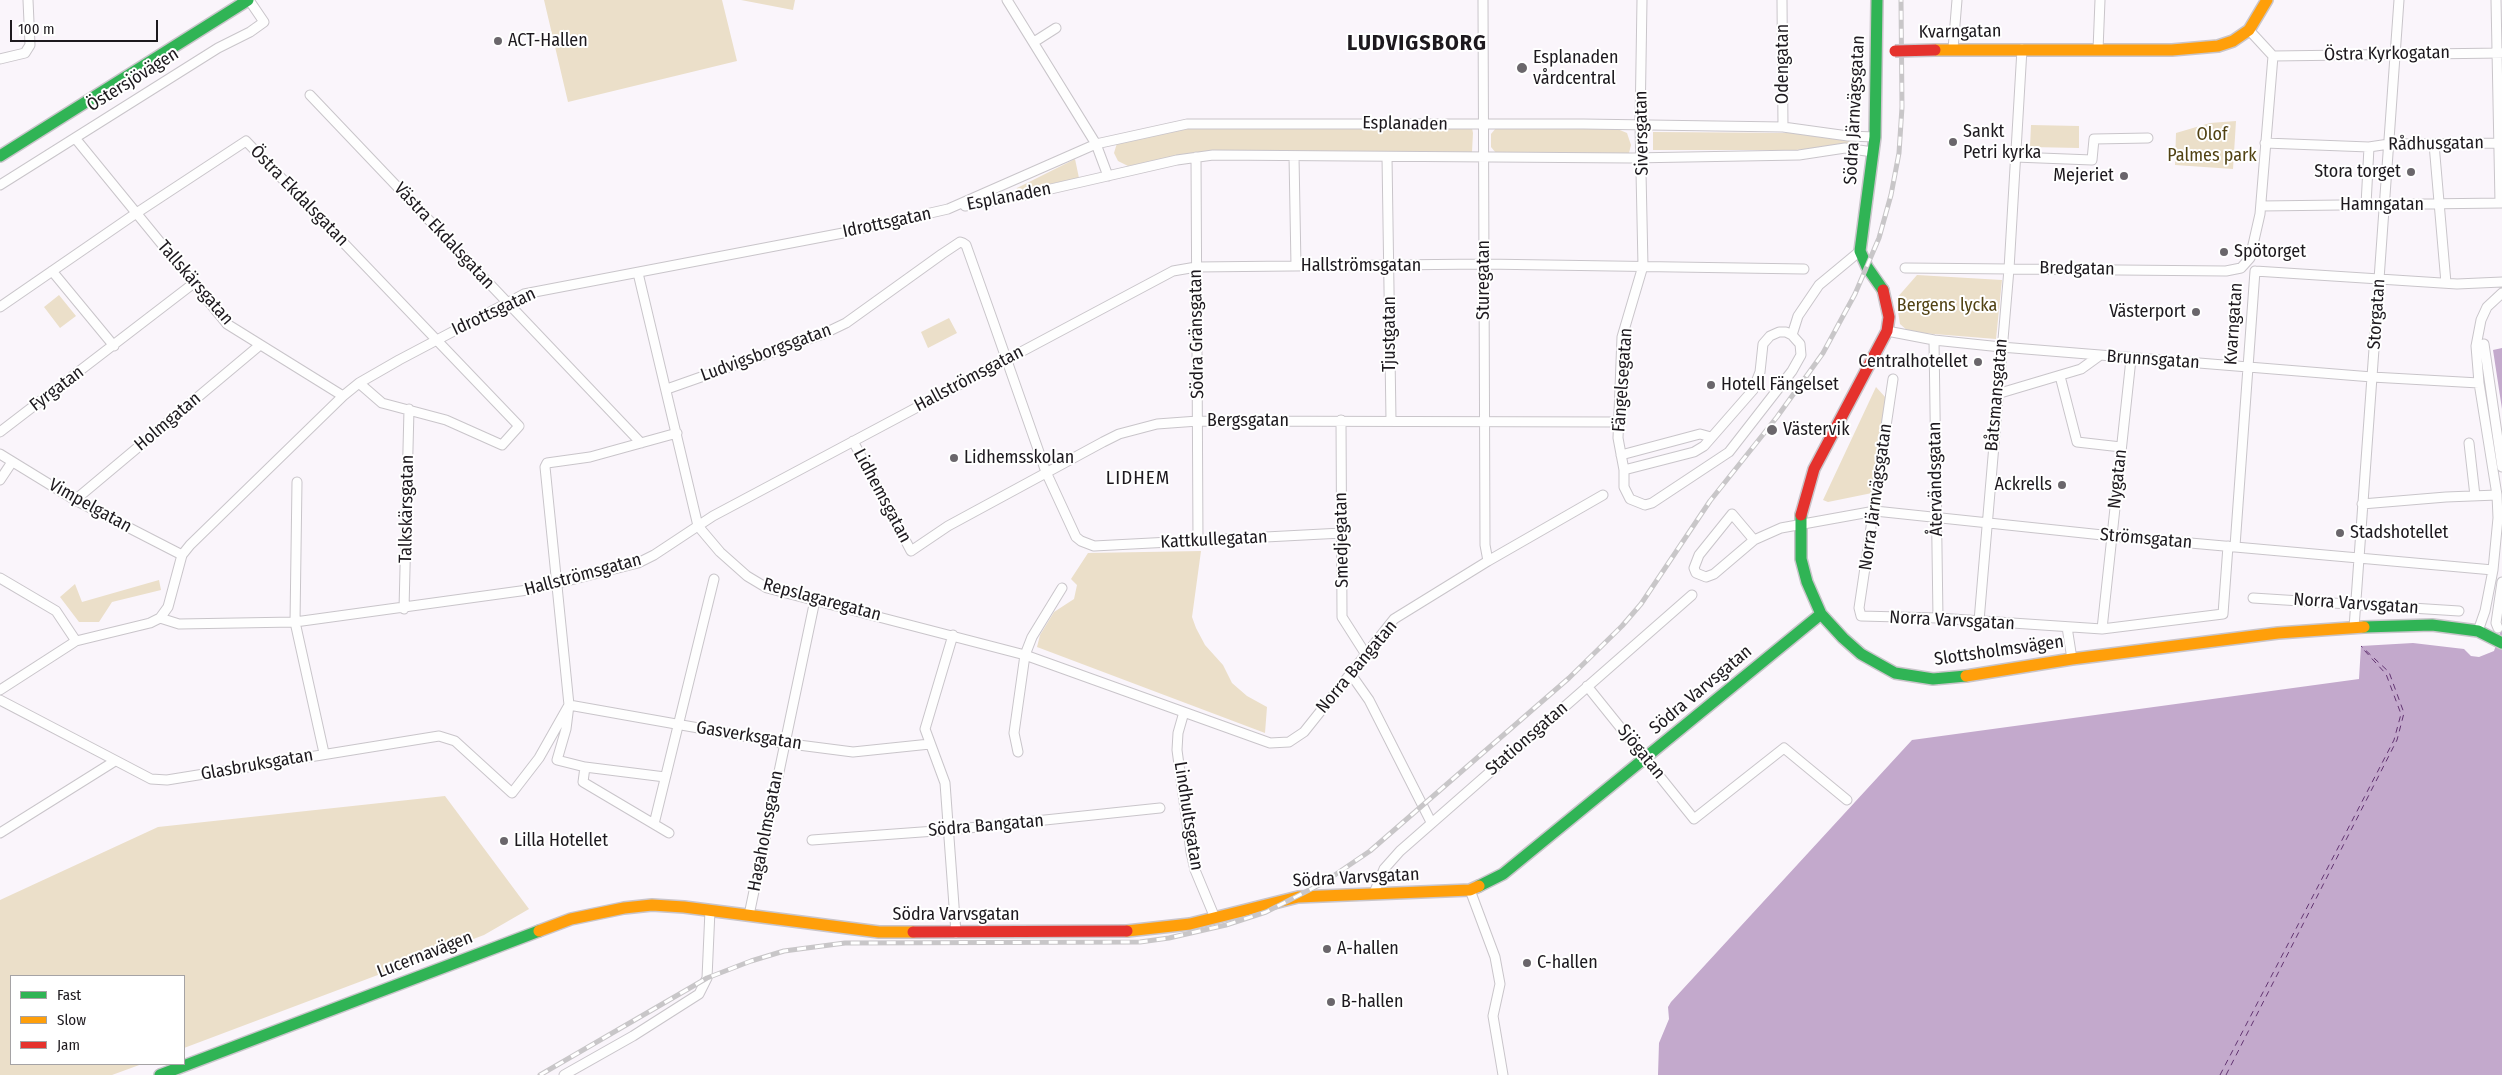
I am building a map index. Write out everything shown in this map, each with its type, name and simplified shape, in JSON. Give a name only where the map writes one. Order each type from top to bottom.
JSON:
[{"type":"street","points":[[0,59],[18,56],[28,50],[31,39],[28,0]]},
{"type":"street","name":"Östersjövägen","points":[[0,156],[249,0],[264,22],[250,32],[218,48],[0,186]]},
{"type":"street","points":[[1007,0],[1096,144],[1108,176]]},
{"type":"street","name":"Sturegatan","points":[[1483,0],[1485,545],[1488,561]]},
{"type":"street","name":"Siversgatan","points":[[1642,0],[1640,125],[1643,266]]},
{"type":"street","name":"Odengatan","points":[[1782,0],[1783,127]]},
{"type":"street","name":"Södra Järnvägsgatan","points":[[1860,251],[1875,137],[1877,0]]},
{"type":"street","points":[[1953,49],[1957,0]]},
{"type":"street","points":[[2098,50],[2100,0]]},
{"type":"street","name":"Kvarngatan","points":[[1877,51],[1953,49],[2198,49],[2225,44],[2249,30],[2267,0]]},
{"type":"street","name":"Storgatan","points":[[2354,628],[2354,604],[2399,0]]},
{"type":"street","points":[[2496,0],[2499,53],[2501,203]]},
{"type":"street","points":[[1034,42],[1056,28]]},
{"type":"street","points":[[2249,30],[2273,56]]},
{"type":"street","name":"Båtsmansgatan","points":[[1978,621],[2009,269],[2022,49]]},
{"type":"street","name":"Östra Kyrkogatan","points":[[2273,56],[2499,53]]},
{"type":"street","name":"Kvarngatan","points":[[2223,614],[2232,546],[2249,366],[2255,271],[2246,263],[2252,251],[2261,206],[2273,56]]},
{"type":"street","name":"Västra Ekdalsgatan","points":[[310,94],[641,443]]},
{"type":"street","name":"Esplanaden","points":[[950,209],[1096,144],[1171,127],[1207,123],[1783,127],[1848,136],[1875,137]]},
{"type":"street","name":"Tallskärsgatan","points":[[75,138],[135,214],[227,324],[343,396]]},
{"type":"street","points":[[2016,157],[2092,160],[2094,139],[2148,138]]},
{"type":"street","name":"Östra Ekdalsgatan","points":[[0,307],[135,214],[246,142],[519,426],[502,444],[465,426],[409,409]]},
{"type":"street","name":"Rådhusgatan","points":[[2265,143],[2369,146],[2389,144],[2501,143]]},
{"type":"street","points":[[2434,144],[2446,283]]},
{"type":"street","name":"Rådhusgatan","points":[[2366,205],[2369,146]]},
{"type":"street","name":"Esplanaden","points":[[950,209],[1196,157],[1221,155],[1642,158],[1800,155],[1845,148],[1873,152]]},
{"type":"street","points":[[1294,156],[1296,266]]},
{"type":"street","name":"Södra Gränsgatan","points":[[1196,157],[1198,541]]},
{"type":"street","name":"Tjustgatan","points":[[1387,157],[1391,420]]},
{"type":"street","name":"Hamngatan","points":[[2261,206],[2501,203]]},
{"type":"street","name":"Idrottsgatan","points":[[182,555],[358,383],[507,302],[543,289],[638,273],[843,233],[950,209]]},
{"type":"street","name":"Ludvigsborgsgatan","points":[[667,389],[823,334],[846,323],[960,242],[966,244],[1007,358]]},
{"type":"street","points":[[1624,470],[1694,452],[1704,446],[1753,390],[1760,372],[1761,351],[1766,339],[1778,332],[1786,332],[1792,335],[1798,316],[1818,286],[1860,251]]},
{"type":"street","name":"Slottsholmsvägen","points":[[1860,251],[1867,267],[1887,300],[1889,317],[1887,331],[1814,469],[1803,505],[1800,523],[1800,542],[1807,582],[1821,614],[1861,654],[1895,672],[1913,676],[1951,679],[2072,659],[2278,633],[2432,625],[2478,631],[2499,636]]},
{"type":"street","name":"Bredgatan","points":[[1905,268],[2226,271],[2234,270],[2246,263]]},
{"type":"street","name":"Hallströmsgatan","points":[[160,618],[179,624],[295,622],[556,585],[638,563],[654,555],[698,526],[853,441],[1173,271],[1196,267],[1484,264],[1804,269]]},
{"type":"street","name":"Fängelsegatan","points":[[1643,266],[1622,336],[1618,422],[1618,438],[1626,495],[1635,503],[1644,505],[1652,503],[1728,452],[1798,362],[1801,348],[1798,340],[1792,335]]},
{"type":"street","points":[[2255,271],[2446,283],[2502,282]]},
{"type":"street","points":[[52,272],[114,346]]},
{"type":"street","name":"Repslagaregatan","points":[[638,273],[698,526],[720,552],[758,583],[767,588],[1025,655],[1184,712]]},
{"type":"street","name":"Fyrgatan","points":[[0,432],[194,283]]},
{"type":"street","points":[[2478,631],[2485,611],[2493,570],[2498,525],[2497,495],[2479,383],[2476,346],[2478,331],[2487,307],[2502,293]]},
{"type":"street","name":"Brunnsgatan","points":[[1887,331],[1934,340],[2132,359],[2479,383]]},
{"type":"street","name":"Återvändsgatan","points":[[1934,340],[1938,618]]},
{"type":"street","points":[[2484,344],[2502,467]]},
{"type":"street","name":"Holmgatan","points":[[75,500],[260,345]]},
{"type":"street","points":[[1997,394],[2060,376],[2081,368],[2099,356]]},
{"type":"street","points":[[1007,358],[1046,472]]},
{"type":"street","name":"Nygatan","points":[[2102,629],[2132,359]]},
{"type":"street","points":[[2060,376],[2077,442],[2121,447]]},
{"type":"street","name":"Norra Järnvägsgatan","points":[[1861,616],[1859,608],[1875,511],[1893,379]]},
{"type":"street","points":[[358,383],[382,403],[409,409]]},
{"type":"street","name":"Talkskärsgatan","points":[[404,608],[409,409]]},
{"type":"street","name":"Bergsgatan","points":[[911,551],[948,526],[1119,434],[1157,424],[1198,421],[1341,420],[1618,422]]},
{"type":"street","name":"Smedjegatan","points":[[1341,420],[1342,617],[1365,653]]},
{"type":"street","points":[[665,777],[585,767],[557,760],[566,728],[569,705],[544,471],[547,463],[590,457],[677,433]]},
{"type":"street","points":[[1621,455],[1700,434],[1711,438]]},
{"type":"street","name":"Lidhemsgatan","points":[[853,441],[911,551]]},
{"type":"street","points":[[2469,443],[2475,496]]},
{"type":"street","name":"Vimpelgatan","points":[[0,454],[75,500],[182,555]]},
{"type":"street","points":[[0,480],[12,462]]},
{"type":"street","name":"Kattkullegatan","points":[[1046,472],[1076,537],[1087,544],[1198,541],[1342,533]]},
{"type":"street","points":[[297,482],[295,622],[324,753]]},
{"type":"street","name":"Norra Bangatan","points":[[1184,712],[1270,744],[1289,742],[1304,732],[1365,653],[1394,619],[1488,561],[1603,495]]},
{"type":"street","points":[[2362,504],[2446,496],[2497,495]]},
{"type":"street","name":"Strömsgatan","points":[[1800,523],[1875,511],[1986,524],[2493,570]]},
{"type":"street","points":[[1754,540],[1732,514],[1698,556],[1694,568],[1696,574],[1706,577],[1714,574],[1754,540],[1767,533],[1800,523]]},
{"type":"street","points":[[0,690],[76,641],[150,623],[160,618],[168,607],[182,555]]},
{"type":"street","points":[[0,578],[56,611],[76,641]]},
{"type":"street","points":[[654,824],[714,579]]},
{"type":"street","points":[[2499,636],[2496,623],[2502,582]]},
{"type":"street","points":[[1018,752],[1014,733],[1025,655],[1032,637],[1062,588]]},
{"type":"street","name":"Stationsgatan","points":[[1374,893],[1390,861],[1431,822],[1692,595]]},
{"type":"street","name":"Norra Varvsgatan","points":[[2253,598],[2459,611]]},
{"type":"street","name":"Hagaholmsgatan","points":[[749,915],[783,743],[815,600]]},
{"type":"street","name":"Södra Varvsgatan","points":[[710,910],[879,932],[1136,931],[1182,926],[1285,899],[1374,893],[1470,890],[1503,874],[1821,614]]},
{"type":"street","name":"Norra Varvsgatan","points":[[1861,616],[1938,618],[2102,629],[2223,614]]},
{"type":"street","points":[[2067,628],[2072,659]]},
{"type":"street","points":[[953,635],[925,729],[944,783],[956,933]]},
{"type":"street","points":[[1350,673],[1369,700],[1431,822]]},
{"type":"street","name":"Sjögatan","points":[[1587,686],[1694,819],[1784,748],[1847,800]]},
{"type":"street","name":"Glasbruksgatan","points":[[0,700],[151,779],[166,780],[324,753],[432,736],[444,736],[455,741],[512,792],[539,758],[569,705]]},
{"type":"street","name":"Gasverksgatan","points":[[569,705],[783,743],[853,752],[930,744]]},
{"type":"street","name":"Lindhultsgatan","points":[[1184,712],[1178,733],[1178,750],[1191,852],[1195,870],[1214,918]]},
{"type":"street","points":[[0,833],[115,761]]},
{"type":"street","points":[[585,767],[583,782],[669,833]]},
{"type":"street","name":"Södra Bangatan","points":[[812,840],[949,830],[1160,808]]},
{"type":"street","points":[[1470,890],[1495,958],[1500,984],[1493,1016],[1503,1075]]},
{"type":"street","name":"Lucernavägen","points":[[160,1075],[571,919],[596,912],[652,905],[710,910]]},
{"type":"street","points":[[564,1075],[650,1026],[699,994],[707,978],[710,910]]},
{"type":"green space","points":[[544,0],[722,0],[737,61],[568,102]]},
{"type":"green space","points":[[741,0],[795,0],[793,10]]},
{"type":"green space","name":"Olof Palmes park","points":[[2236,121],[2233,169],[2175,165],[2176,133],[2210,123]]},
{"type":"green space","points":[[2031,125],[2079,126],[2079,148],[2030,147]]},
{"type":"green space","points":[[1202,127],[1472,128],[1472,152],[1200,152],[1128,166],[1118,161],[1114,153],[1117,143],[1177,130]]},
{"type":"green space","points":[[1496,128],[1615,128],[1627,133],[1631,145],[1629,153],[1496,153],[1491,147],[1491,134]]},
{"type":"green space","points":[[1653,132],[1798,133],[1850,140],[1850,144],[1796,150],[1653,150]]},
{"type":"green space","points":[[1075,159],[1079,178],[1016,191],[1017,188]]},
{"type":"green space","name":"Bergens lycka","points":[[1917,275],[2002,280],[1996,339],[1909,332],[1900,324],[1896,299]]},
{"type":"green space","points":[[59,295],[76,316],[60,328],[44,307]]},
{"type":"green space","points":[[949,318],[957,333],[928,348],[921,332]]},
{"type":"green space","points":[[1876,387],[1886,398],[1872,493],[1828,502],[1823,500]]},
{"type":"green space","points":[[1201,551],[1192,617],[1205,645],[1223,665],[1232,683],[1247,696],[1267,707],[1265,733],[1037,647],[1040,635],[1054,612],[1074,599],[1077,585],[1071,579],[1088,553]]},
{"type":"green space","points":[[159,580],[161,590],[112,602],[99,622],[79,622],[60,597],[75,584],[82,602]]},
{"type":"green space","points":[[445,796],[529,909],[484,935],[185,1048],[185,975],[10,975],[10,1065],[139,1065],[112,1075],[0,1075],[0,900],[158,827]]},
{"type":"shaded area","points":[[2502,348],[2502,409],[2493,350]]},
{"type":"shaded area","points":[[2502,627],[2502,1075],[1658,1075],[1659,1043],[1669,1019],[1668,1007],[1671,1002],[1912,740],[2359,679],[2361,646],[2413,643],[2464,649],[2471,656],[2479,657],[2494,651]]},
{"type":"ferry route","points":[[2226,1075],[2397,740],[2404,713],[2389,672],[2361,646]]},
{"type":"ferry route","points":[[2220,1075],[2394,740],[2401,714],[2386,674],[2364,650]]},
{"type":"railway","points":[[540,1075],[707,978],[784,951],[845,943],[1140,942],[1169,938],[1226,925],[1266,912],[1323,883],[1370,851],[1569,678],[1622,626],[1641,604],[1710,501],[1777,417],[1823,353],[1855,294],[1879,238],[1891,195],[1899,153],[1902,107],[1901,0]]},
{"type":"traffic: fast","points":[[0,156],[248,0]]},
{"type":"traffic: fast","points":[[1877,0],[1875,137],[1860,251],[1867,267],[1883,290]]},
{"type":"traffic: fast","points":[[1801,515],[1801,559],[1807,582],[1821,614],[1843,638],[1861,654],[1895,673],[1933,679],[1966,676]]},
{"type":"traffic: fast","points":[[1479,886],[1503,874],[1821,614]]},
{"type":"traffic: fast","points":[[2364,627],[2432,625],[2478,631],[2502,643]]},
{"type":"traffic: fast","points":[[160,1075],[539,931]]},
{"type":"traffic: slow","points":[[1935,50],[2172,50],[2218,46],[2233,41],[2249,30],[2267,0]]},
{"type":"traffic: slow","points":[[1966,676],[2072,659],[2278,633],[2364,627]]},
{"type":"traffic: slow","points":[[1127,931],[1190,924],[1298,897],[1470,890],[1479,886]]},
{"type":"traffic: slow","points":[[539,931],[571,919],[624,908],[652,905],[684,907],[879,932],[913,932]]},
{"type":"traffic: jam","points":[[1895,51],[1935,50]]},
{"type":"traffic: jam","points":[[1801,515],[1814,469],[1887,331],[1889,317],[1883,290]]},
{"type":"traffic: jam","points":[[913,932],[1127,931]]},
{"type":"place","name":"ACT-Hallen","points":[[498,41]]},
{"type":"place","name":"Esplanaden vårdcentral","points":[[1522,68]]},
{"type":"place","name":"Sankt Petri kyrka","points":[[1953,142]]},
{"type":"place","name":"Stora torget","points":[[2411,172]]},
{"type":"place","name":"Mejeriet","points":[[2124,176]]},
{"type":"place","name":"Spötorget","points":[[2224,252]]},
{"type":"place","name":"Västerport","points":[[2196,312]]},
{"type":"place","name":"Centralhotellet","points":[[1978,362]]},
{"type":"place","name":"Hotell Fängelset","points":[[1711,385]]},
{"type":"place","name":"Västervik","points":[[1772,430]]},
{"type":"place","name":"Lidhemsskolan","points":[[954,458]]},
{"type":"place","name":"Ackrells","points":[[2062,485]]},
{"type":"place","name":"Stadshotellet","points":[[2340,533]]},
{"type":"place","name":"Lilla Hotellet","points":[[504,841]]},
{"type":"place","name":"A-hallen","points":[[1327,949]]},
{"type":"place","name":"C-hallen","points":[[1527,963]]},
{"type":"place","name":"B-hallen","points":[[1331,1002]]},
{"type":"district","name":"LUDVIGSBORG","points":[[1417,44]]},
{"type":"district","name":"LIDHEM","points":[[1138,479]]}]
